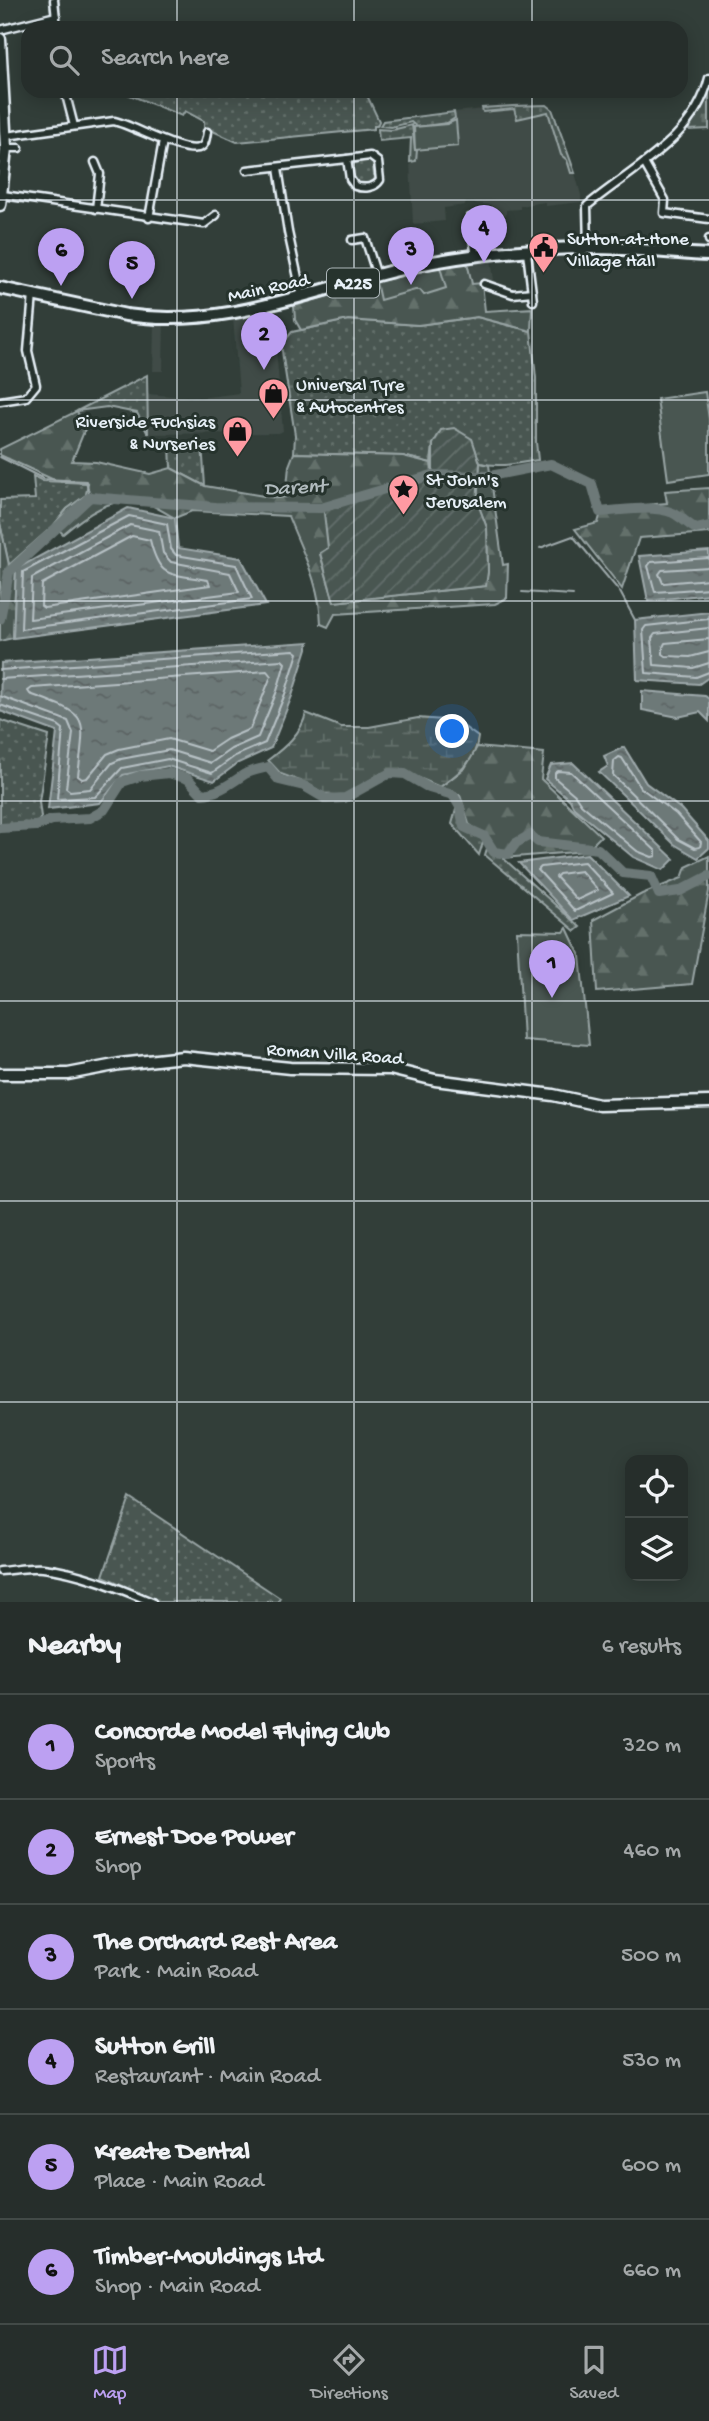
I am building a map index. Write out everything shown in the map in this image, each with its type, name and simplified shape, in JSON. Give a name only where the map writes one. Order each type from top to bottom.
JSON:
[{"type":"main road","name":"Main Road","points":[[0,288],[126,315],[163,317],[231,313],[303,298],[434,262],[476,257],[588,248],[709,255]]},
{"type":"street","points":[[54,0],[56,21]]},
{"type":"street","points":[[36,21],[56,16]]},
{"type":"street","points":[[0,30],[21,25]]},
{"type":"street","points":[[0,39],[6,136],[1,200],[96,209],[204,224],[216,215]]},
{"type":"street","points":[[588,248],[587,206],[665,148],[692,116],[709,78]]},
{"type":"street","points":[[67,98],[74,126]]},
{"type":"street","points":[[6,136],[114,121],[128,124],[163,141],[192,149],[201,147],[207,132]]},
{"type":"street","points":[[149,218],[163,141]]},
{"type":"street","points":[[6,148],[19,148]]},
{"type":"street","points":[[247,170],[370,156],[375,158],[380,172],[379,183],[362,188],[355,186],[350,179],[347,159]]},
{"type":"street","points":[[95,162],[100,174],[96,209]]},
{"type":"street","points":[[644,163],[665,200],[664,213],[709,219]]},
{"type":"street","points":[[278,167],[288,233],[303,298]]},
{"type":"street","points":[[470,218],[476,257]]},
{"type":"street","points":[[352,240],[365,238],[377,276]]},
{"type":"street","points":[[527,252],[533,301]]},
{"type":"street","points":[[484,284],[513,293],[532,292]]},
{"type":"street","points":[[0,401],[26,397],[36,385],[28,351],[33,295]]},
{"type":"street","name":"Roman Villa Road","points":[[0,1074],[68,1074],[120,1064],[183,1058],[289,1068],[390,1069],[435,1080],[553,1094],[598,1105],[709,1102]]},
{"type":"street","points":[[0,1571],[32,1568],[57,1570],[152,1602]]},
{"type":"shaded area","points":[[547,105],[552,109],[571,158],[581,202],[546,206],[545,202],[520,206],[520,209],[506,210],[506,215],[490,218],[491,205],[466,202],[465,205],[444,208],[445,221],[413,224],[410,162],[416,160],[417,150],[458,146],[454,112]]},
{"type":"shaded area","points":[[491,259],[494,280],[472,284],[467,262]]},
{"type":"shaded area","points":[[273,313],[283,431],[148,434],[147,394],[200,398],[239,393],[233,318]]},
{"type":"shaded area","points":[[154,322],[164,323],[163,371],[153,371]]},
{"type":"green space","points":[[709,87],[709,129],[689,130]]},
{"type":"green space","points":[[137,98],[368,98],[379,121],[374,129],[237,142],[204,127],[204,121],[185,111],[182,116]]},
{"type":"green space","points":[[547,105],[552,109],[575,173],[571,173],[567,160],[561,155],[548,112],[517,119],[514,109],[483,112],[482,108]]},
{"type":"green space","points":[[454,112],[455,118],[447,123],[417,127],[411,122],[391,127],[380,126],[383,121]]},
{"type":"green space","points":[[456,120],[458,146],[415,150],[414,127],[447,124]]},
{"type":"green space","points":[[412,125],[417,150],[416,161],[410,162],[411,138],[379,141],[378,129],[392,130]]},
{"type":"green space","points":[[370,159],[376,163],[373,165],[374,175],[378,175],[377,180],[357,184],[353,179],[352,164]]},
{"type":"green space","points":[[467,262],[472,284],[482,283],[485,311],[532,308],[531,331],[477,317],[418,325],[348,320],[301,330],[295,320],[294,306],[376,282],[377,286],[440,267]]},
{"type":"green space","points":[[440,267],[446,288],[424,295],[420,290],[415,290],[380,300],[376,282]]},
{"type":"green space","points":[[477,317],[531,331],[536,378],[538,460],[502,465],[480,463],[472,439],[433,444],[431,463],[403,456],[294,453],[295,435],[281,345],[292,332],[348,320],[418,325]]},
{"type":"green space","points":[[147,375],[148,434],[137,413],[107,407],[77,411]]},
{"type":"green space","points":[[705,392],[709,419],[709,474],[668,480],[657,399]]},
{"type":"green space","points":[[77,411],[85,429],[72,461],[96,462],[150,474],[171,468],[205,486],[276,498],[286,497],[289,466],[294,453],[403,456],[431,463],[433,481],[408,481],[378,492],[320,554],[334,602],[485,586],[488,572],[487,528],[477,502],[480,463],[489,465],[503,565],[508,564],[507,598],[495,604],[335,614],[328,627],[321,624],[318,595],[288,516],[192,511],[175,518],[156,507],[133,500],[100,508],[63,534],[54,525],[67,509],[86,495],[88,483],[54,480],[0,455],[0,449]]},
{"type":"green space","name":"St John's Jerusalem","points":[[454,428],[472,439],[480,463],[477,501],[487,528],[486,586],[334,602],[320,553],[328,548],[323,504],[378,492],[408,481],[433,481],[433,444],[441,430]]},
{"type":"green space","points":[[202,443],[205,486],[171,468],[170,445]]},
{"type":"green space","points":[[33,476],[43,481],[89,483],[86,495],[67,509],[54,525],[9,565],[0,523],[0,500],[35,499]]},
{"type":"green space","points":[[709,488],[709,533],[639,538],[622,589],[575,529],[598,523],[602,509],[667,503],[665,491]]},
{"type":"green space","points":[[0,523],[9,565],[16,569],[13,638],[0,641]]},
{"type":"green space","points":[[306,713],[341,727],[369,727],[418,718],[456,721],[478,737],[477,745],[470,760],[440,787],[403,771],[382,773],[343,796],[325,794],[281,774],[268,760],[296,733]]},
{"type":"green space","points":[[0,720],[49,736],[39,802],[41,817],[38,822],[0,826]]},
{"type":"green space","points":[[477,747],[544,753],[541,779],[601,836],[586,851],[503,858],[485,836],[469,824],[460,795],[440,787],[465,768]]},
{"type":"green space","points":[[460,795],[469,824],[485,836],[479,855],[452,824]]},
{"type":"green space","points":[[489,842],[503,858],[580,927],[575,931],[485,855]]},
{"type":"green space","points":[[709,856],[709,891],[692,984],[597,992],[593,920],[642,894],[682,878],[686,867]]},
{"type":"green space","points":[[567,928],[580,956],[589,1045],[523,1040],[517,931],[564,932]]},
{"type":"green space","points":[[130,1498],[280,1598],[278,1602],[160,1602],[103,1576]]},
{"type":"water","points":[[128,508],[175,518],[178,548],[241,558],[266,605],[13,638],[16,569]]},
{"type":"water","points":[[709,551],[709,594],[648,601],[639,556]]},
{"type":"water","points":[[709,612],[709,677],[699,684],[637,680],[635,620]]},
{"type":"water","points":[[309,642],[292,696],[271,748],[238,763],[214,781],[168,766],[123,775],[100,803],[48,809],[57,732],[0,711],[1,663]]},
{"type":"water","points":[[642,691],[705,696],[709,699],[709,721],[700,712],[678,717],[642,710]]},
{"type":"water","points":[[624,747],[646,783],[681,809],[709,841],[709,848],[698,858],[674,844],[599,772],[608,766],[604,756]]},
{"type":"water","points":[[573,763],[674,859],[663,870],[633,857],[574,808],[570,800],[545,779],[551,765]]},
{"type":"water","points":[[587,854],[629,896],[573,920],[519,863]]},
{"type":"waterway","points":[[0,457],[44,479],[86,481],[90,497]]},
{"type":"waterway","name":"Darent","points":[[0,619],[9,572],[90,497],[215,507],[321,508],[432,475],[490,476],[551,464],[592,484],[600,512],[656,509],[673,513],[696,529],[709,526]]},
{"type":"waterway","points":[[540,548],[573,536],[620,592],[635,620]]},
{"type":"waterway","points":[[522,592],[573,595]]},
{"type":"waterway","name":"Darent","points":[[0,828],[36,826],[52,820],[90,818],[104,810],[122,782],[140,776],[169,773],[188,779],[202,794],[219,790],[248,773],[268,767],[279,780],[304,786],[326,799],[345,798],[390,773],[405,774],[429,788],[453,795],[460,807],[464,827],[484,836],[494,852],[508,854],[516,843],[530,835],[538,842],[598,849],[623,873],[651,876],[659,894],[680,891],[709,876]]},
{"type":"place","name":"Sutton Grill","points":[[484,263]]},
{"type":"place","name":"Sutton-at-Hone Village Hall","points":[[544,275]]},
{"type":"place","name":"The Orchard Rest Area","points":[[411,285]]},
{"type":"place","name":"Timber-Mouldings Ltd","points":[[61,286]]},
{"type":"place","name":"Kreate Dental","points":[[132,299]]},
{"type":"place","name":"Ernest Doe Power","points":[[264,370]]},
{"type":"place","name":"Universal Tyre & Autocentres","points":[[273,421]]},
{"type":"place","name":"Riverside Fuchsias & Nurseries","points":[[238,458]]},
{"type":"place","name":"St John's Jerusalem","points":[[403,516]]},
{"type":"place","name":"Concorde Model Flying Club","points":[[552,998]]}]
